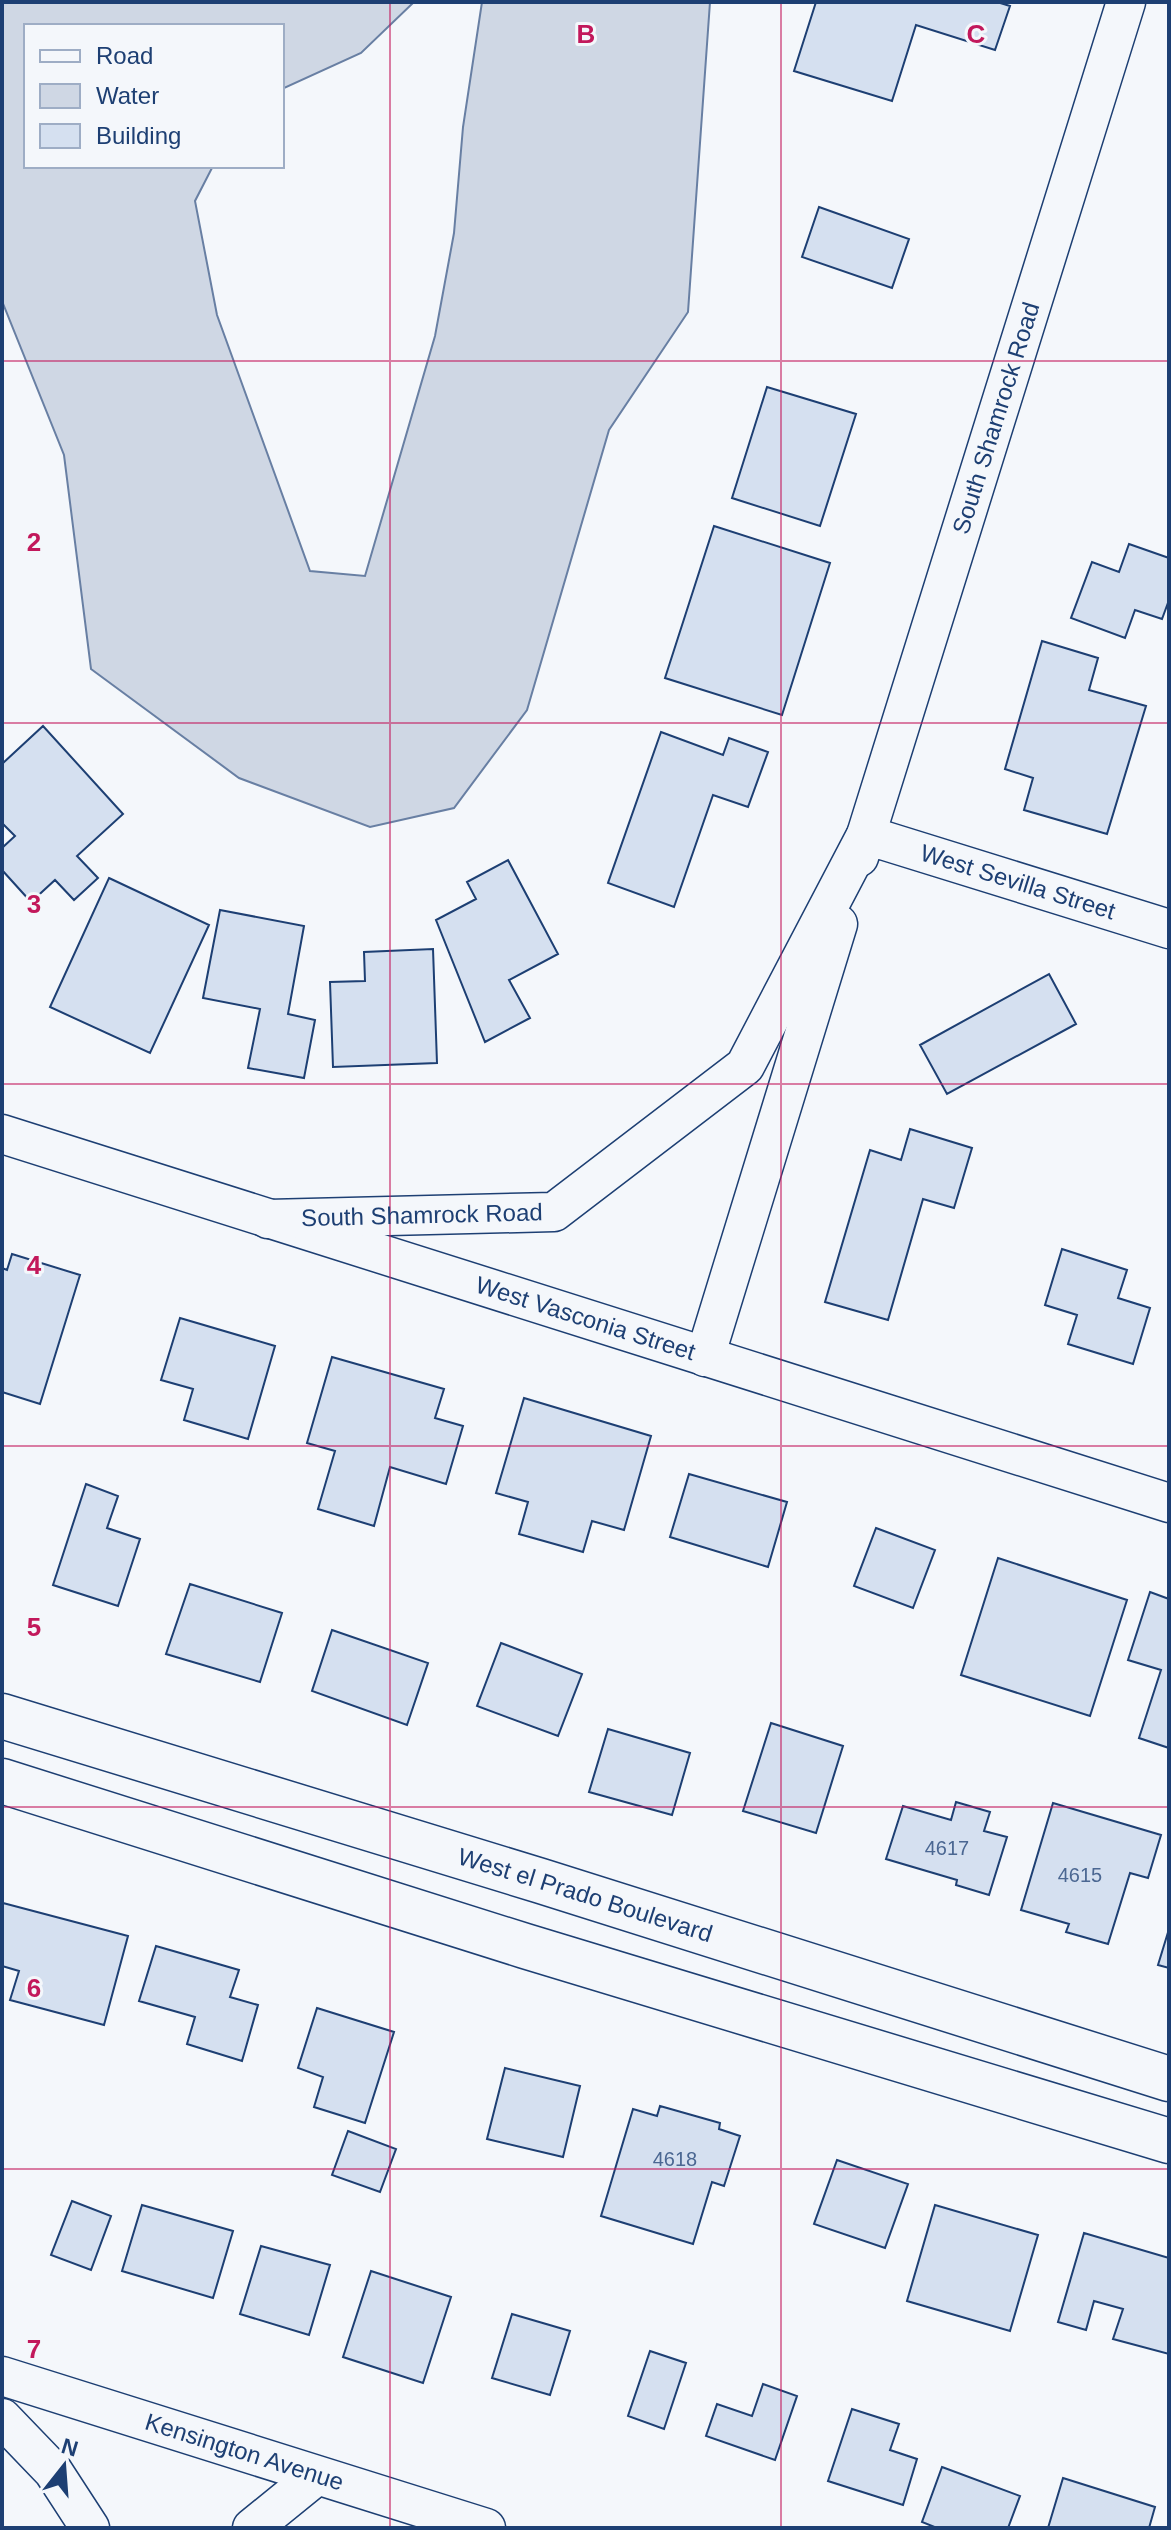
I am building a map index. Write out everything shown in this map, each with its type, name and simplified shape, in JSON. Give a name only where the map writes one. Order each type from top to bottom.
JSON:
[{"type":"street","name":"South Shamrock Road","points":[[705,1357],[1126,2]]},
{"type":"street","name":"South Shamrock Road","points":[[268,1219],[554,1212],[745,1066],[866,835]]},
{"type":"street","name":"West Sevilla Street","points":[[866,835],[1169,929]]},
{"type":"street","name":"West Vasconia Street","points":[[2,1134],[1169,1503]]},
{"type":"street","name":"West el Prado Boulevard","points":[[2,1716],[541,1881],[1169,2079]]},
{"type":"street","points":[[2,1781],[525,1946],[1169,2141]]},
{"type":"street","points":[[525,1946],[541,1881]]},
{"type":"street","name":"Kensington Avenue","points":[[2,2376],[486,2528]]},
{"type":"street","points":[[2,2418],[53,2471],[90,2528]]},
{"type":"street","points":[[252,2528],[316,2476]]},
{"type":"water","points":[[2,2],[414,2],[361,53],[284,88],[284,24],[24,24],[24,168],[212,168],[195,201],[217,315],[310,571],[365,576],[435,336],[454,233],[463,127],[482,2],[710,2],[688,312],[609,430],[527,710],[454,808],[370,827],[239,778],[91,669],[64,455],[2,301]]},
{"type":"building","points":[[816,2],[997,2],[1010,6],[995,50],[916,25],[892,101],[794,71]]},
{"type":"building","points":[[819,207],[909,239],[892,288],[802,257]]},
{"type":"building","points":[[767,387],[856,414],[820,526],[732,498]]},
{"type":"building","points":[[714,526],[830,563],[782,715],[665,678]]},
{"type":"building","points":[[1129,544],[1169,558],[1169,600],[1162,619],[1135,610],[1125,638],[1071,618],[1092,562],[1119,572]]},
{"type":"building","points":[[1042,641],[1098,658],[1089,690],[1146,706],[1107,834],[1024,810],[1033,778],[1005,769]]},
{"type":"building","points":[[43,726],[123,814],[77,856],[98,878],[74,900],[55,880],[31,902],[2,870],[2,848],[15,836],[2,823],[2,764]]},
{"type":"building","points":[[661,732],[723,755],[729,738],[768,752],[748,807],[713,795],[674,907],[608,883]]},
{"type":"building","points":[[508,860],[558,954],[509,980],[530,1018],[485,1042],[436,920],[476,899],[467,882]]},
{"type":"building","points":[[109,878],[209,925],[150,1053],[50,1007]]},
{"type":"building","points":[[220,910],[304,926],[288,1014],[315,1020],[304,1078],[248,1068],[260,1009],[203,998]]},
{"type":"building","points":[[433,949],[437,1063],[333,1067],[330,982],[365,981],[364,952]]},
{"type":"building","points":[[1049,974],[1076,1024],[947,1094],[920,1045]]},
{"type":"building","points":[[910,1129],[972,1148],[954,1208],[923,1199],[888,1320],[825,1302],[870,1150],[901,1160]]},
{"type":"building","points":[[1062,1249],[1127,1270],[1118,1298],[1150,1308],[1133,1364],[1068,1344],[1077,1315],[1045,1305]]},
{"type":"building","points":[[12,1254],[80,1275],[40,1404],[2,1392],[2,1268],[7,1270]]},
{"type":"building","points":[[180,1318],[275,1346],[248,1439],[184,1420],[193,1389],[161,1380]]},
{"type":"building","points":[[332,1357],[444,1389],[435,1418],[463,1426],[446,1484],[390,1467],[374,1526],[318,1509],[335,1451],[307,1443]]},
{"type":"building","points":[[524,1398],[651,1436],[624,1530],[592,1521],[583,1552],[519,1534],[528,1502],[496,1493]]},
{"type":"building","points":[[689,1474],[787,1502],[768,1567],[670,1537]]},
{"type":"building","points":[[86,1484],[118,1496],[107,1528],[140,1539],[118,1606],[53,1585]]},
{"type":"building","points":[[876,1528],[935,1550],[913,1608],[854,1586]]},
{"type":"building","points":[[998,1558],[1127,1600],[1090,1716],[961,1675]]},
{"type":"building","points":[[190,1584],[282,1613],[260,1682],[166,1654]]},
{"type":"building","points":[[1150,1592],[1169,1599],[1169,1748],[1139,1738],[1161,1670],[1128,1660]]},
{"type":"building","points":[[332,1630],[428,1663],[407,1725],[312,1691]]},
{"type":"building","points":[[501,1643],[582,1674],[558,1736],[477,1706]]},
{"type":"building","points":[[771,1723],[843,1746],[816,1833],[743,1811]]},
{"type":"building","points":[[608,1729],[690,1753],[672,1815],[589,1792]]},
{"type":"building","points":[[956,1802],[990,1812],[984,1831],[1007,1837],[989,1895],[956,1885],[957,1880],[886,1859],[903,1806],[951,1820]]},
{"type":"building","points":[[1053,1803],[1161,1835],[1148,1878],[1130,1873],[1108,1944],[1066,1932],[1069,1924],[1021,1910]]},
{"type":"building","points":[[3,1903],[128,1936],[104,2025],[10,2000],[19,1971],[2,1966]]},
{"type":"building","points":[[1169,1929],[1169,1968],[1158,1965]]},
{"type":"building","points":[[156,1946],[239,1970],[230,1997],[258,2005],[242,2061],[187,2044],[195,2017],[139,2001]]},
{"type":"building","points":[[317,2008],[394,2032],[365,2123],[314,2107],[323,2077],[298,2068]]},
{"type":"building","points":[[505,2068],[580,2086],[563,2157],[487,2139]]},
{"type":"building","points":[[660,2106],[720,2123],[719,2129],[740,2136],[724,2186],[712,2182],[693,2244],[601,2216],[633,2109],[657,2116]]},
{"type":"building","points":[[348,2131],[396,2149],[380,2192],[332,2175]]},
{"type":"building","points":[[837,2160],[908,2184],[885,2248],[814,2224]]},
{"type":"building","points":[[72,2201],[111,2216],[91,2270],[51,2255]]},
{"type":"building","points":[[142,2205],[233,2231],[213,2298],[122,2271]]},
{"type":"building","points":[[935,2205],[1038,2235],[1010,2331],[907,2301]]},
{"type":"building","points":[[1084,2233],[1169,2258],[1169,2354],[1113,2339],[1123,2309],[1094,2301],[1086,2330],[1058,2322]]},
{"type":"building","points":[[261,2246],[330,2265],[309,2335],[240,2314]]},
{"type":"building","points":[[371,2271],[451,2297],[423,2383],[343,2357]]},
{"type":"building","points":[[512,2314],[570,2331],[550,2395],[492,2378]]},
{"type":"building","points":[[650,2351],[686,2363],[664,2429],[628,2416]]},
{"type":"building","points":[[763,2384],[797,2396],[775,2460],[706,2436],[717,2404],[752,2416]]},
{"type":"building","points":[[852,2409],[899,2424],[890,2450],[917,2459],[903,2505],[828,2481]]},
{"type":"building","points":[[942,2467],[1020,2496],[1008,2528],[937,2528],[922,2522]]},
{"type":"building","points":[[1063,2478],[1155,2507],[1149,2528],[1048,2528]]}]
